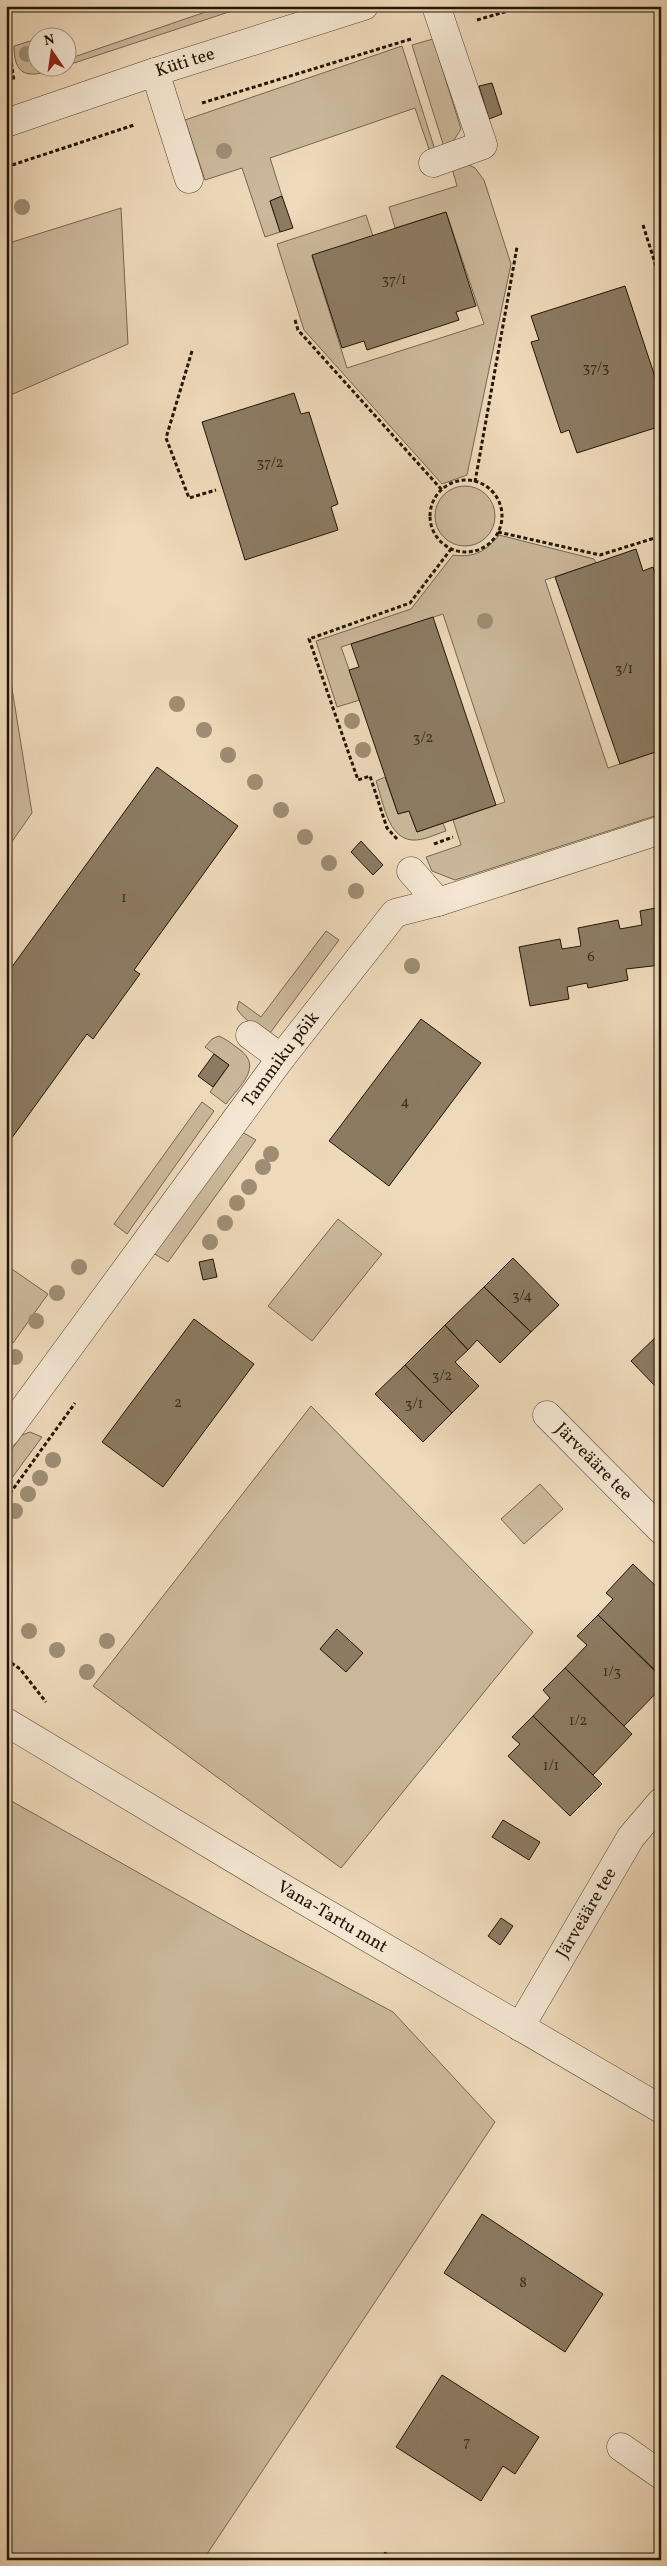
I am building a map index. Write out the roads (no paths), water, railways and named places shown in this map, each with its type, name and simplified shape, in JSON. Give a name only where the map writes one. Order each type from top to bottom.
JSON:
[{"type":"street","name":"Küti tee","points":[[6,123],[155,72],[364,6]]},
{"type":"street","points":[[433,163],[483,145],[440,18]]},
{"type":"street","points":[[155,72],[189,179]]},
{"type":"street","name":"Tammiku põik","points":[[6,1433],[281,1058],[395,913],[438,902],[661,830]]},
{"type":"street","points":[[408,858],[438,902]]},
{"type":"street","points":[[250,1035],[281,1058]]},
{"type":"street","name":"Järveääre tee","points":[[547,1415],[661,1530]]},
{"type":"street","name":"Vana-Tartu mnt","points":[[6,1722],[276,1884],[661,2109]]},
{"type":"street","name":"Järveääre tee","points":[[520,2027],[631,1837],[661,1802]]},
{"type":"street","points":[[621,2447],[661,2475]]}]
